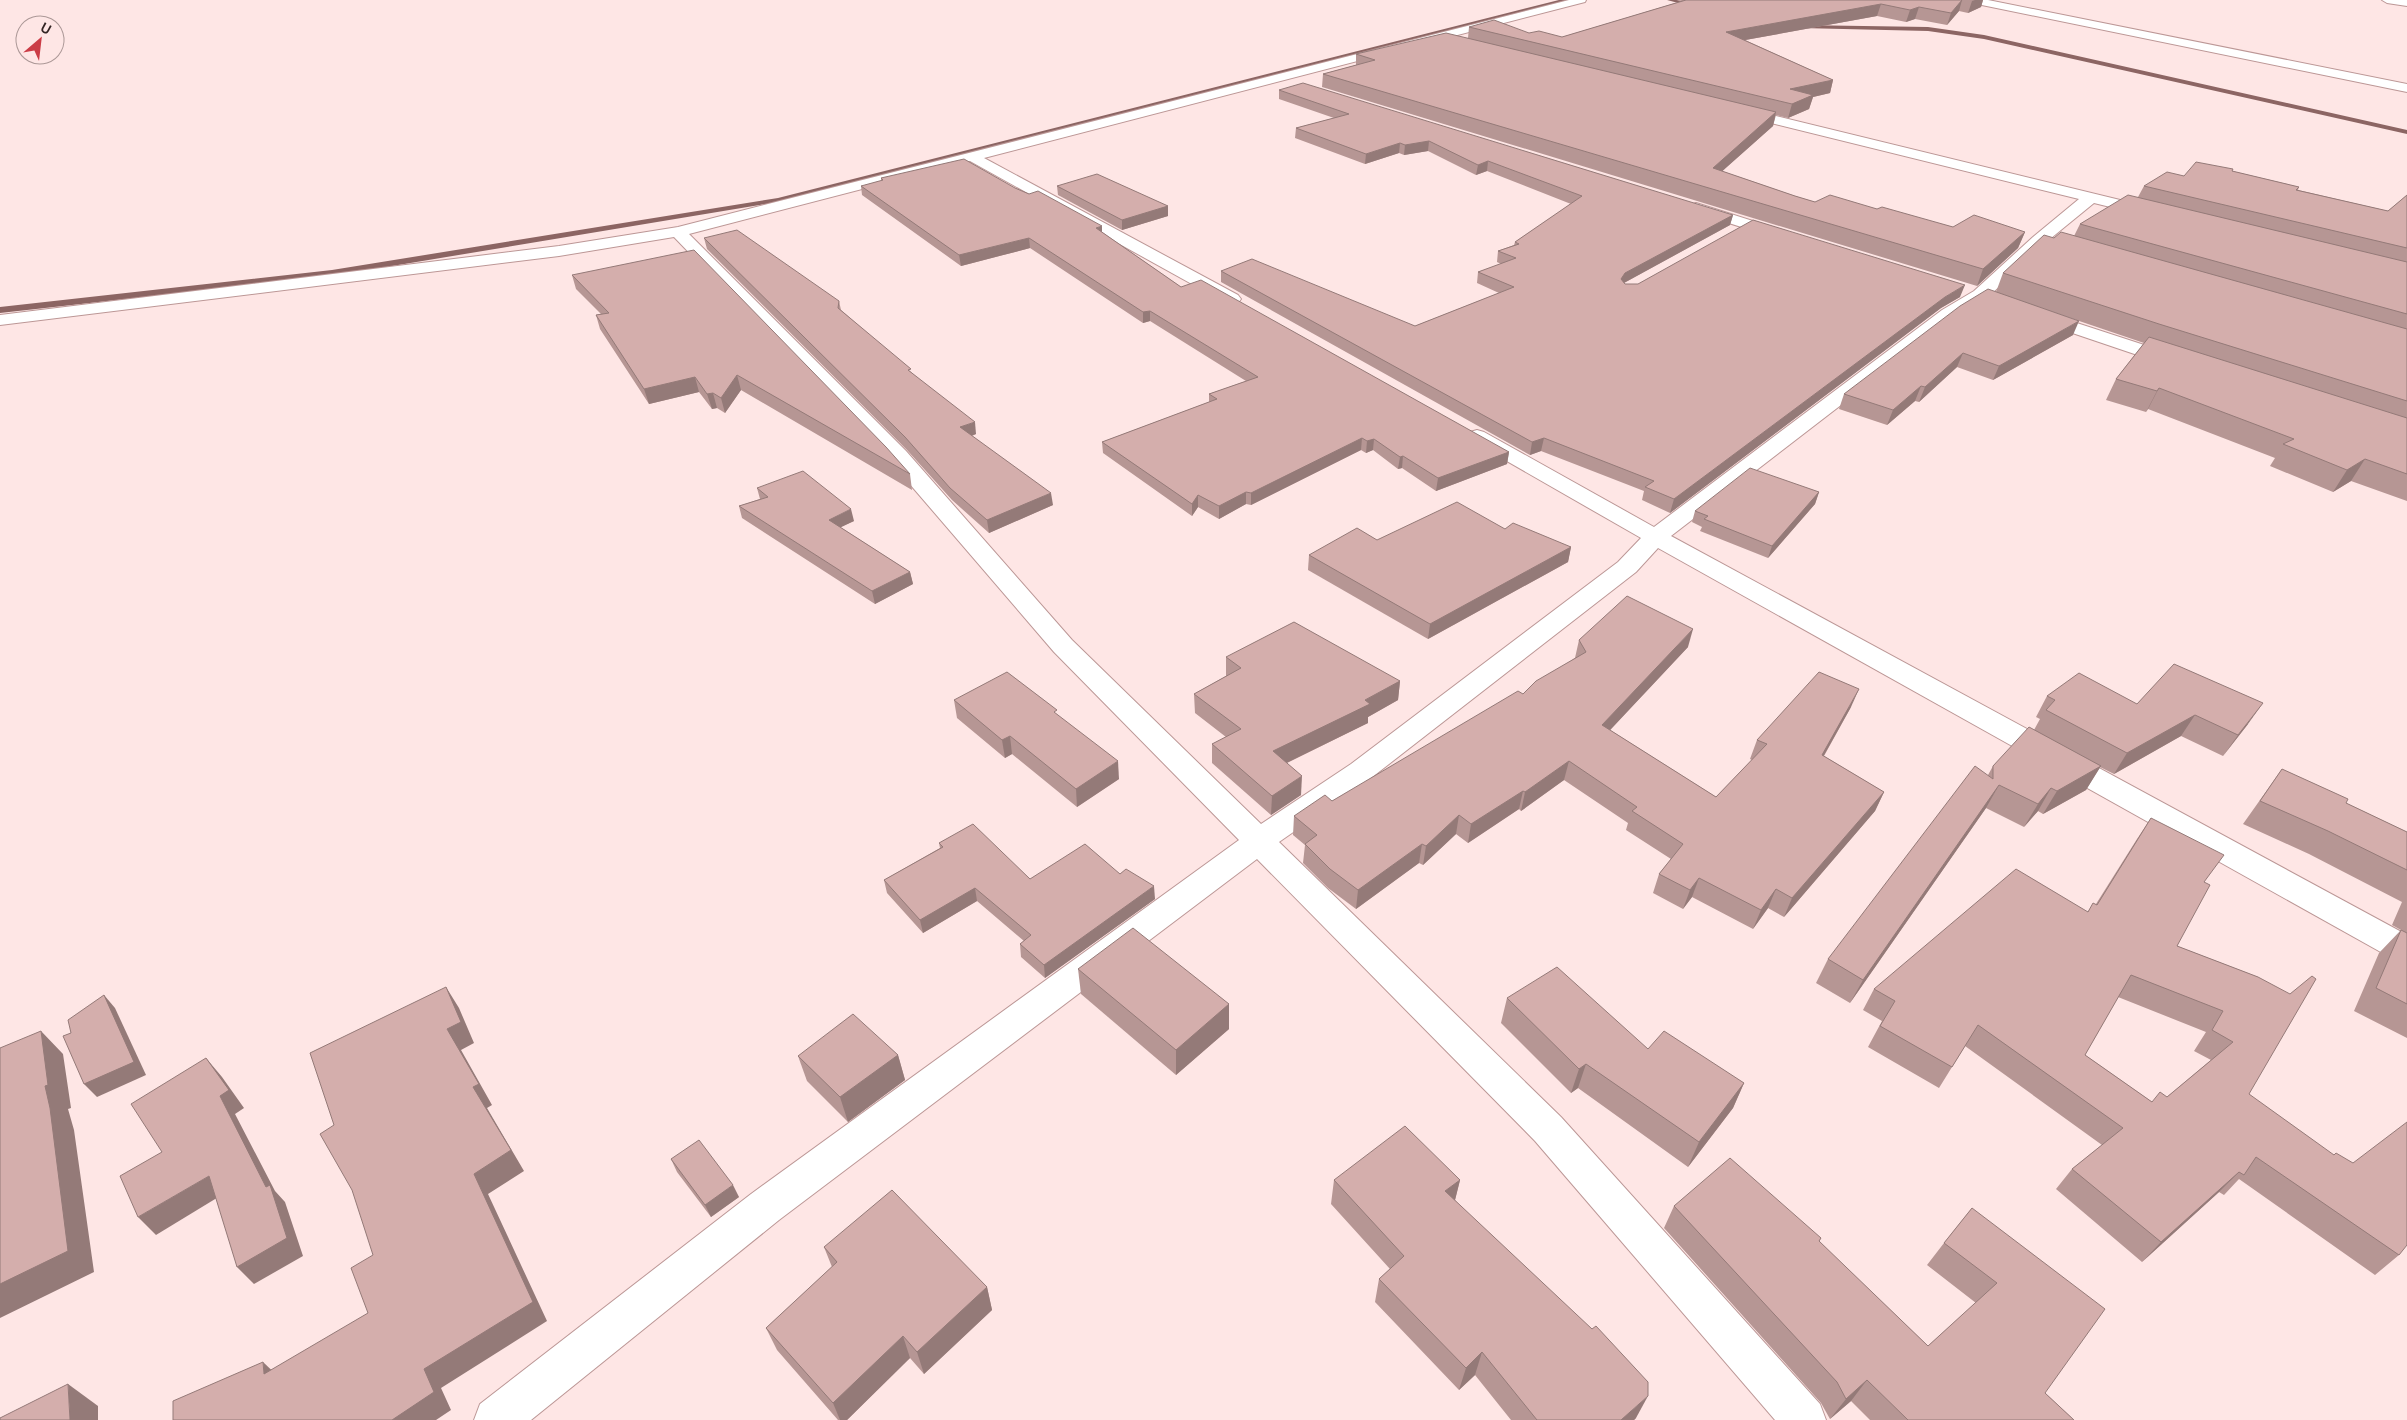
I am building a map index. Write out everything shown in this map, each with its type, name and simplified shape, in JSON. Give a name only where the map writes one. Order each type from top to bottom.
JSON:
[{"type":"street","points":[[0,320],[559,251],[678,232],[1581,0]]},
{"type":"street","points":[[1972,0],[2407,88]]},
{"type":"street","points":[[2387,0],[2407,3]]},
{"type":"street","points":[[1436,36],[1465,44]]},
{"type":"street","points":[[1274,78],[1303,87]]},
{"type":"street","points":[[1723,108],[2168,217]]},
{"type":"street","points":[[972,156],[1248,308]]},
{"type":"street","points":[[496,1420],[765,1207],[1259,841],[1361,771],[1455,699],[1627,567],[1654,537],[1948,314],[1980,295],[2039,240],[2091,197]]},
{"type":"street","points":[[1685,205],[1793,239]]},
{"type":"street","points":[[1728,234],[1746,224]]},
{"type":"street","points":[[678,232],[898,456],[1063,646],[1548,1129],[1804,1420]]},
{"type":"street","points":[[2039,240],[2058,245]]},
{"type":"street","points":[[1962,289],[1999,302]]},
{"type":"street","points":[[2027,311],[2195,368]]},
{"type":"street","points":[[1464,429],[1654,537],[2407,951]]},
{"type":"building","points":[[1686,0],[1962,0],[1951,13],[1919,7],[1910,10],[1881,4],[1726,32],[1833,80],[1790,89],[1813,95],[1792,104],[1469,27],[1494,20],[1529,33],[1539,31],[1562,37]]},
{"type":"building","points":[[1446,33],[1776,112],[1713,168],[1815,202],[1830,195],[1877,209],[1882,207],[1953,227],[1974,215],[2025,232],[1983,269],[1323,74],[1375,60],[1356,54]]},
{"type":"building","points":[[1303,83],[1733,215],[1625,273],[1621,279],[1625,284],[1638,284],[1753,220],[1965,285],[1945,297],[1674,499],[1645,487],[1654,481],[1544,438],[1532,442],[1221,271],[1252,259],[1415,326],[1514,287],[1478,272],[1516,258],[1498,251],[1519,244],[1515,242],[1582,196],[1488,161],[1478,165],[1429,141],[1405,145],[1400,143],[1366,154],[1296,128],[1349,114],[1279,90]]},
{"type":"building","points":[[964,159],[1015,188],[1029,194],[1038,191],[1102,226],[1096,228],[1181,287],[1201,280],[1509,452],[1438,478],[1403,456],[1400,457],[1374,439],[1367,441],[1362,438],[1251,493],[1246,492],[1219,506],[1198,495],[1192,504],[1102,442],[1217,399],[1209,394],[1258,377],[1150,311],[1143,312],[1029,238],[959,255],[861,186],[883,180],[881,178]]},
{"type":"building","points":[[2196,162],[2233,169],[2232,171],[2299,187],[2296,190],[2388,211],[2407,195],[2407,248],[2144,186],[2167,172],[2184,176]]},
{"type":"building","points":[[1097,174],[1168,206],[1122,220],[1057,186]]},
{"type":"building","points":[[2128,195],[2407,262],[2407,314],[2080,224]]},
{"type":"building","points":[[737,230],[839,301],[838,308],[911,369],[908,370],[975,422],[960,427],[1051,493],[987,520],[950,488],[905,437],[704,238]]},
{"type":"building","points":[[2061,232],[2407,329],[2407,401],[2159,324],[2003,273],[2044,235],[2054,238]]},
{"type":"building","points":[[694,250],[910,474],[737,375],[721,398],[713,393],[707,394],[695,377],[644,389],[596,315],[609,313],[572,275]]},
{"type":"building","points":[[1988,289],[2079,321],[1999,366],[1963,353],[1925,387],[1921,386],[1893,410],[1844,394],[1960,306]]},
{"type":"building","points":[[2149,337],[2407,418],[2407,474],[2365,459],[2347,470],[2283,444],[2294,439],[2159,388],[2157,391],[2116,379]]},
{"type":"building","points":[[1750,468],[1819,492],[1772,546],[1704,519],[1708,516],[1695,511]]},
{"type":"building","points":[[803,471],[851,509],[829,520],[910,572],[872,591],[739,506],[768,497],[757,488]]},
{"type":"building","points":[[1457,502],[1505,529],[1513,523],[1571,547],[1430,624],[1309,555],[1357,528],[1377,540]]},
{"type":"building","points":[[1627,596],[1693,629],[1602,725],[1716,797],[1767,744],[1757,740],[1819,672],[1859,689],[1822,755],[1884,792],[1792,898],[1776,889],[1761,910],[1699,878],[1690,890],[1659,874],[1683,844],[1632,811],[1637,807],[1569,761],[1525,792],[1523,791],[1471,824],[1459,815],[1426,846],[1422,844],[1358,890],[1330,869],[1305,844],[1317,835],[1294,816],[1325,795],[1332,801],[1518,691],[1523,694],[1536,681],[1586,652],[1579,640]]},
{"type":"building","points":[[1294,622],[1400,681],[1365,700],[1370,704],[1273,751],[1302,776],[1272,796],[1212,744],[1241,729],[1194,694],[1241,668],[1226,657]]},
{"type":"building","points":[[2174,664],[2263,703],[2238,735],[2195,715],[2127,753],[2046,710],[2055,700],[2047,696],[2079,673],[2137,704]]},
{"type":"building","points":[[1007,672],[1057,710],[1054,712],[1118,761],[1076,789],[1010,736],[1002,740],[954,700]]},
{"type":"building","points":[[2029,727],[2101,766],[2057,791],[2051,788],[2038,804],[1999,785],[1863,980],[1828,959],[1975,766],[1993,779],[1993,766]]},
{"type":"building","points":[[2282,769],[2348,799],[2346,803],[2407,832],[2407,870],[2328,831],[2260,801]]},
{"type":"building","points":[[2151,818],[2224,855],[2204,882],[2210,885],[2177,946],[2258,977],[2290,994],[2312,976],[2316,979],[2249,1094],[2334,1155],[2336,1153],[2353,1163],[2407,1122],[2407,1245],[2399,1255],[2256,1157],[2244,1175],[2239,1172],[2161,1242],[2072,1169],[2123,1128],[1978,1025],[1952,1067],[1880,1026],[1895,1001],[1874,989],[2016,869],[2088,912],[2093,903],[2097,905]],"holes":[[[2131,975],[2223,1011],[2212,1030],[2233,1042],[2167,1097],[2160,1092],[2152,1102],[2085,1055]]]},
{"type":"building","points":[[973,824],[1030,879],[1085,844],[1120,874],[1126,869],[1154,886],[1044,965],[1020,944],[1031,935],[975,888],[920,920],[884,880],[943,847],[939,843]]},
{"type":"building","points":[[1133,928],[1229,1004],[1176,1050],[1078,969]]},
{"type":"building","points":[[2401,930],[2407,933],[2407,1004],[2376,988]]},
{"type":"building","points":[[1557,967],[1648,1049],[1664,1031],[1744,1083],[1699,1142],[1586,1064],[1579,1069],[1507,998]]},
{"type":"building","points":[[446,987],[461,1022],[447,1029],[479,1084],[473,1087],[511,1150],[474,1174],[533,1302],[424,1369],[434,1392],[392,1420],[173,1420],[173,1401],[263,1362],[264,1374],[368,1313],[351,1268],[373,1255],[352,1190],[320,1134],[334,1125],[310,1053]]},
{"type":"building","points":[[104,995],[134,1062],[84,1084],[63,1036],[71,1033],[68,1020]]},
{"type":"building","points":[[853,1014],[898,1055],[840,1097],[798,1056]]},
{"type":"building","points":[[41,1031],[48,1085],[45,1086],[50,1108],[68,1251],[0,1284],[0,1048]]},
{"type":"building","points":[[206,1058],[229,1090],[220,1096],[266,1187],[270,1185],[287,1238],[237,1267],[209,1176],[138,1217],[120,1176],[162,1152],[131,1104]]},
{"type":"building","points":[[1405,1126],[1460,1180],[1445,1191],[1592,1329],[1596,1326],[1648,1382],[1648,1396],[1621,1420],[1537,1420],[1482,1352],[1466,1368],[1379,1279],[1404,1256],[1334,1180]]},
{"type":"building","points":[[699,1140],[733,1185],[705,1205],[671,1159]]},
{"type":"building","points":[[1730,1158],[1821,1238],[1819,1241],[1928,1346],[1997,1283],[1944,1243],[1972,1208],[2105,1309],[2045,1393],[2074,1420],[1908,1420],[1867,1380],[1846,1399],[1837,1382],[1674,1206]]},
{"type":"building","points":[[892,1190],[987,1287],[917,1352],[903,1336],[833,1403],[766,1328],[837,1262],[824,1247]]},
{"type":"building","points":[[68,1384],[70,1420],[0,1420],[0,1418]]},
{"type":"waterway","points":[[0,310],[332,273],[778,200],[1342,55],[1565,0]]},
{"type":"waterway","points":[[1670,0],[1697,6]]},
{"type":"waterway","points":[[1801,26],[1928,29],[1984,37],[2407,132]]}]
